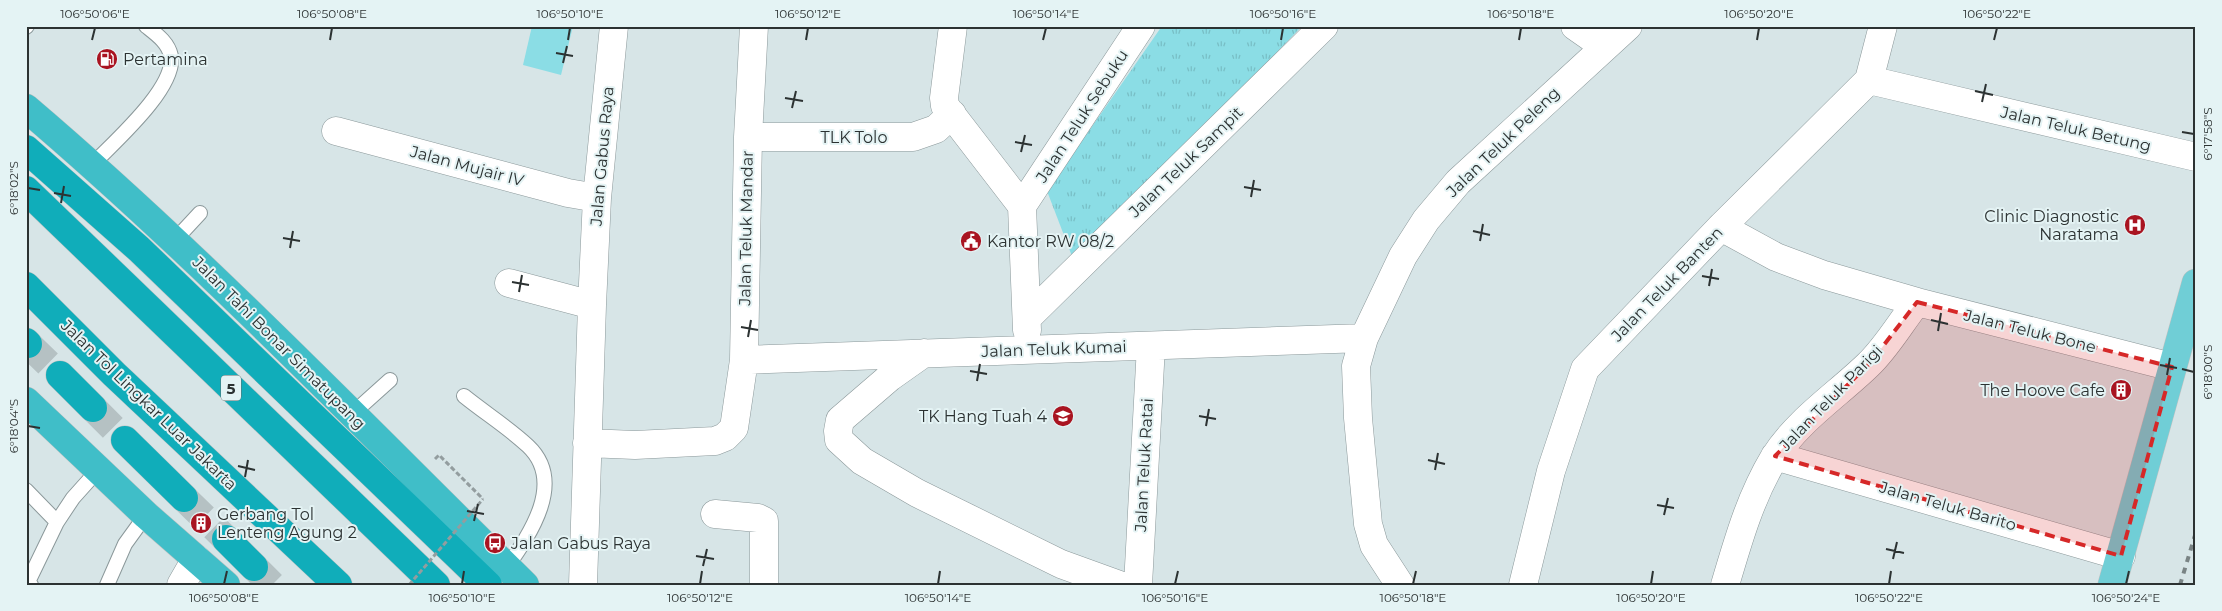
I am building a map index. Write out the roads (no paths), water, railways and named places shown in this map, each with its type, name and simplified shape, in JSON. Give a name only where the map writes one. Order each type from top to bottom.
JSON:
[{"type":"highway","name":"Jalan Tahi Bonar Simatupang","points":[[26,108],[92,164],[174,241],[352,415],[507,579]]},
{"type":"highway","points":[[26,149],[507,579]]},
{"type":"highway","name":"5","points":[[26,190],[436,585]]},
{"type":"highway","name":"Jalan Tol Lingkar Luar Jakarta","points":[[26,286],[114,374],[338,585]]},
{"type":"highway","points":[[60,375],[93,408]]},
{"type":"highway","points":[[26,401],[146,515],[226,585]]},
{"type":"highway","points":[[125,440],[184,498]]},
{"type":"highway","points":[[226,539],[254,566]]},
{"type":"main road","points":[[2112,585],[2196,283]]},
{"type":"main road","points":[[2125,585],[2196,323]]},
{"type":"street","name":"Jalan Gabus Raya","points":[[583,585],[595,444],[592,305],[597,198],[614,26]]},
{"type":"street","name":"Jalan Teluk Mandar","points":[[595,444],[634,445],[715,441],[725,436],[734,428],[744,360],[748,137],[754,26]]},
{"type":"street","points":[[953,26],[944,98],[945,106],[1022,206],[1028,350]]},
{"type":"street","name":"Jalan Teluk Sebuku","points":[[1022,206],[1141,26]]},
{"type":"street","name":"Jalan Teluk Sampit","points":[[1027,318],[1324,26]]},
{"type":"street","points":[[1575,26],[1604,47]]},
{"type":"street","name":"Jalan Teluk Peleng","points":[[1400,585],[1374,545],[1368,524],[1358,418],[1356,366],[1364,338],[1403,256],[1426,220],[1458,182],[1628,26]]},
{"type":"street","points":[[1869,80],[1883,26]]},
{"type":"street","name":"Jalan Teluk Betung","points":[[1869,80],[2196,157]]},
{"type":"street","name":"Jalan Teluk Banten","points":[[1523,585],[1551,471],[1585,369],[1722,227],[1869,80]]},
{"type":"street","name":"TLK Tolo","points":[[748,137],[913,137],[936,129],[952,114]]},
{"type":"street","name":"Jalan Mujair IV","points":[[336,131],[568,193],[597,198]]},
{"type":"street","name":"Jalan Teluk Bone","points":[[1722,227],[1776,257],[1824,275],[1917,302],[2172,367]]},
{"type":"street","points":[[509,283],[592,305]]},
{"type":"street","name":"Jalan Teluk Parigi","points":[[1725,585],[1740,530],[1753,499],[1775,456],[1799,429],[1870,363],[1917,302]]},
{"type":"street","name":"Jalan Teluk Kumai","points":[[744,360],[1364,338]]},
{"type":"street","name":"Jalan Teluk Ratai","points":[[1138,585],[1151,346]]},
{"type":"street","points":[[924,354],[890,377],[840,420],[839,440],[862,461],[916,494],[1062,564],[1119,585]]},
{"type":"street","name":"Jalan Teluk Barito","points":[[1775,456],[2121,556]]},
{"type":"street","points":[[715,514],[758,518],[764,521],[764,585]]},
{"type":"street","points":[[181,585],[196,559]]},
{"type":"lane","points":[[92,164],[148,108],[167,79],[171,56],[163,40],[146,26]]},
{"type":"lane","points":[[174,241],[200,213]]},
{"type":"lane","points":[[352,415],[390,380]]},
{"type":"lane","points":[[464,396],[529,447],[543,469],[545,480],[541,509],[507,579]]},
{"type":"lane","points":[[29,584],[57,522],[73,498],[99,469]]},
{"type":"lane","points":[[26,490],[57,522]]},
{"type":"lane","points":[[107,585],[125,544],[146,515]]},
{"type":"tunnel","points":[[28,344],[60,375]]},
{"type":"tunnel","points":[[93,408],[125,440]]},
{"type":"tunnel","points":[[184,498],[226,539]]},
{"type":"tunnel","points":[[254,567],[272,585]]},
{"type":"railway","points":[[2180,585],[2196,532]]},
{"type":"place","name":"Pertamina","points":[[107,59]]},
{"type":"place","name":"Clinic Diagnostic Naratama","points":[[2135,225]]},
{"type":"place","name":"Kantor RW 08/2","points":[[971,241]]},
{"type":"place","name":"The Hoove Cafe","points":[[2121,390]]},
{"type":"place","name":"TK Hang Tuah 4","points":[[1063,416]]},
{"type":"place","name":"Gerbang Tol Lenteng Agung 2","points":[[201,523]]},
{"type":"place","name":"Jalan Gabus Raya","points":[[495,543]]}]
